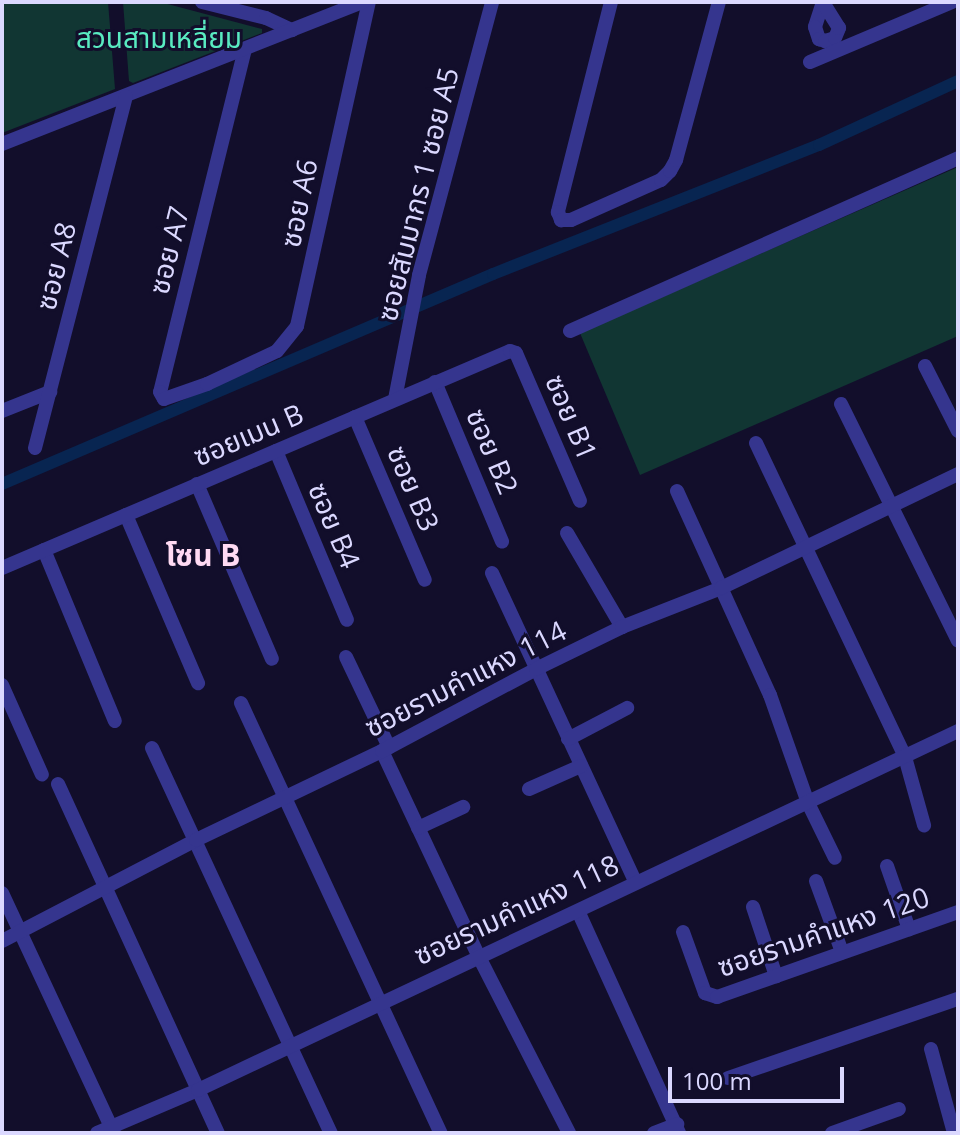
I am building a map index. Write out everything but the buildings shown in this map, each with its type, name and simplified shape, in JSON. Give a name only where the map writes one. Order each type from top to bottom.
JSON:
[{"type":"street","points":[[202,2],[266,18],[292,30]]},
{"type":"street","points":[[3,147],[366,2]]},
{"type":"street","name":"ซอย A6","points":[[224,376],[277,351],[297,326],[366,2]]},
{"type":"street","name":"ซอยสัมมากร 1 ซอย A5","points":[[395,399],[416,288],[492,2]]},
{"type":"street","points":[[611,2],[558,212],[561,220],[571,220],[661,180],[676,160],[719,2]]},
{"type":"street","points":[[810,62],[952,2]]},
{"type":"street","name":"ซอย A7","points":[[224,376],[167,400],[161,398],[245,49]]},
{"type":"street","name":"ซอย A8","points":[[35,448],[126,97]]},
{"type":"street","points":[[570,331],[958,158]]},
{"type":"street","name":"ซอยเมน B","points":[[2,568],[503,352],[516,353]]},
{"type":"street","name":"ซอย B1","points":[[516,353],[580,501]]},
{"type":"street","points":[[925,366],[958,431]]},
{"type":"street","name":"ซอย B2","points":[[435,382],[502,541]]},
{"type":"street","points":[[2,411],[50,392]]},
{"type":"street","points":[[841,404],[958,641]]},
{"type":"street","name":"ซอย B3","points":[[355,417],[425,580]]},
{"type":"street","points":[[756,443],[905,757],[924,825]]},
{"type":"street","name":"ซอย B4","points":[[276,451],[347,620]]},
{"type":"street","name":"ซอยรามคำแหง 114","points":[[2,941],[196,840],[385,749],[536,669],[622,627],[721,588],[958,474]]},
{"type":"street","points":[[197,484],[272,659]]},
{"type":"street","points":[[677,491],[770,695],[808,803],[835,858]]},
{"type":"street","points":[[126,515],[198,683]]},
{"type":"street","points":[[567,533],[622,627]]},
{"type":"street","points":[[44,550],[115,721]]},
{"type":"street","points":[[492,573],[635,881]]},
{"type":"street","points":[[346,657],[418,828],[478,955],[569,1133]]},
{"type":"street","points":[[2,685],[42,775]]},
{"type":"street","points":[[241,703],[441,1133]]},
{"type":"street","points":[[568,739],[627,708]]},
{"type":"street","name":"ซอยรามคำแหง 118","points":[[107,1131],[958,731]]},
{"type":"street","points":[[152,748],[331,1133]]},
{"type":"street","points":[[529,789],[581,766]]},
{"type":"street","points":[[58,784],[218,1133]]},
{"type":"street","points":[[418,828],[463,807]]},
{"type":"street","points":[[887,866],[909,929]]},
{"type":"street","points":[[816,881],[842,952]]},
{"type":"street","points":[[2,893],[107,1131]]},
{"type":"street","points":[[753,907],[776,976]]},
{"type":"street","points":[[578,911],[678,1129],[654,1133]]},
{"type":"street","name":"ซอยรามคำแหง 120","points":[[683,932],[705,993],[717,997],[958,912]]},
{"type":"street","points":[[728,1078],[958,999]]},
{"type":"street","points":[[931,1049],[955,1132]]},
{"type":"street","points":[[832,1133],[868,1127],[899,1109]]},
{"type":"green space","points":[[2,2],[108,2],[115,89],[2,133]]},
{"type":"green space","name":"สวนสามเหลี่ยม","points":[[123,2],[160,2],[262,29],[262,33],[133,83],[129,81]]},
{"type":"green space","points":[[958,167],[958,336],[640,475],[580,333]]},
{"type":"waterway","points":[[2,484],[493,274],[819,145],[958,81]]},
{"type":"district","name":"โซน B","points":[[203,555]]}]
